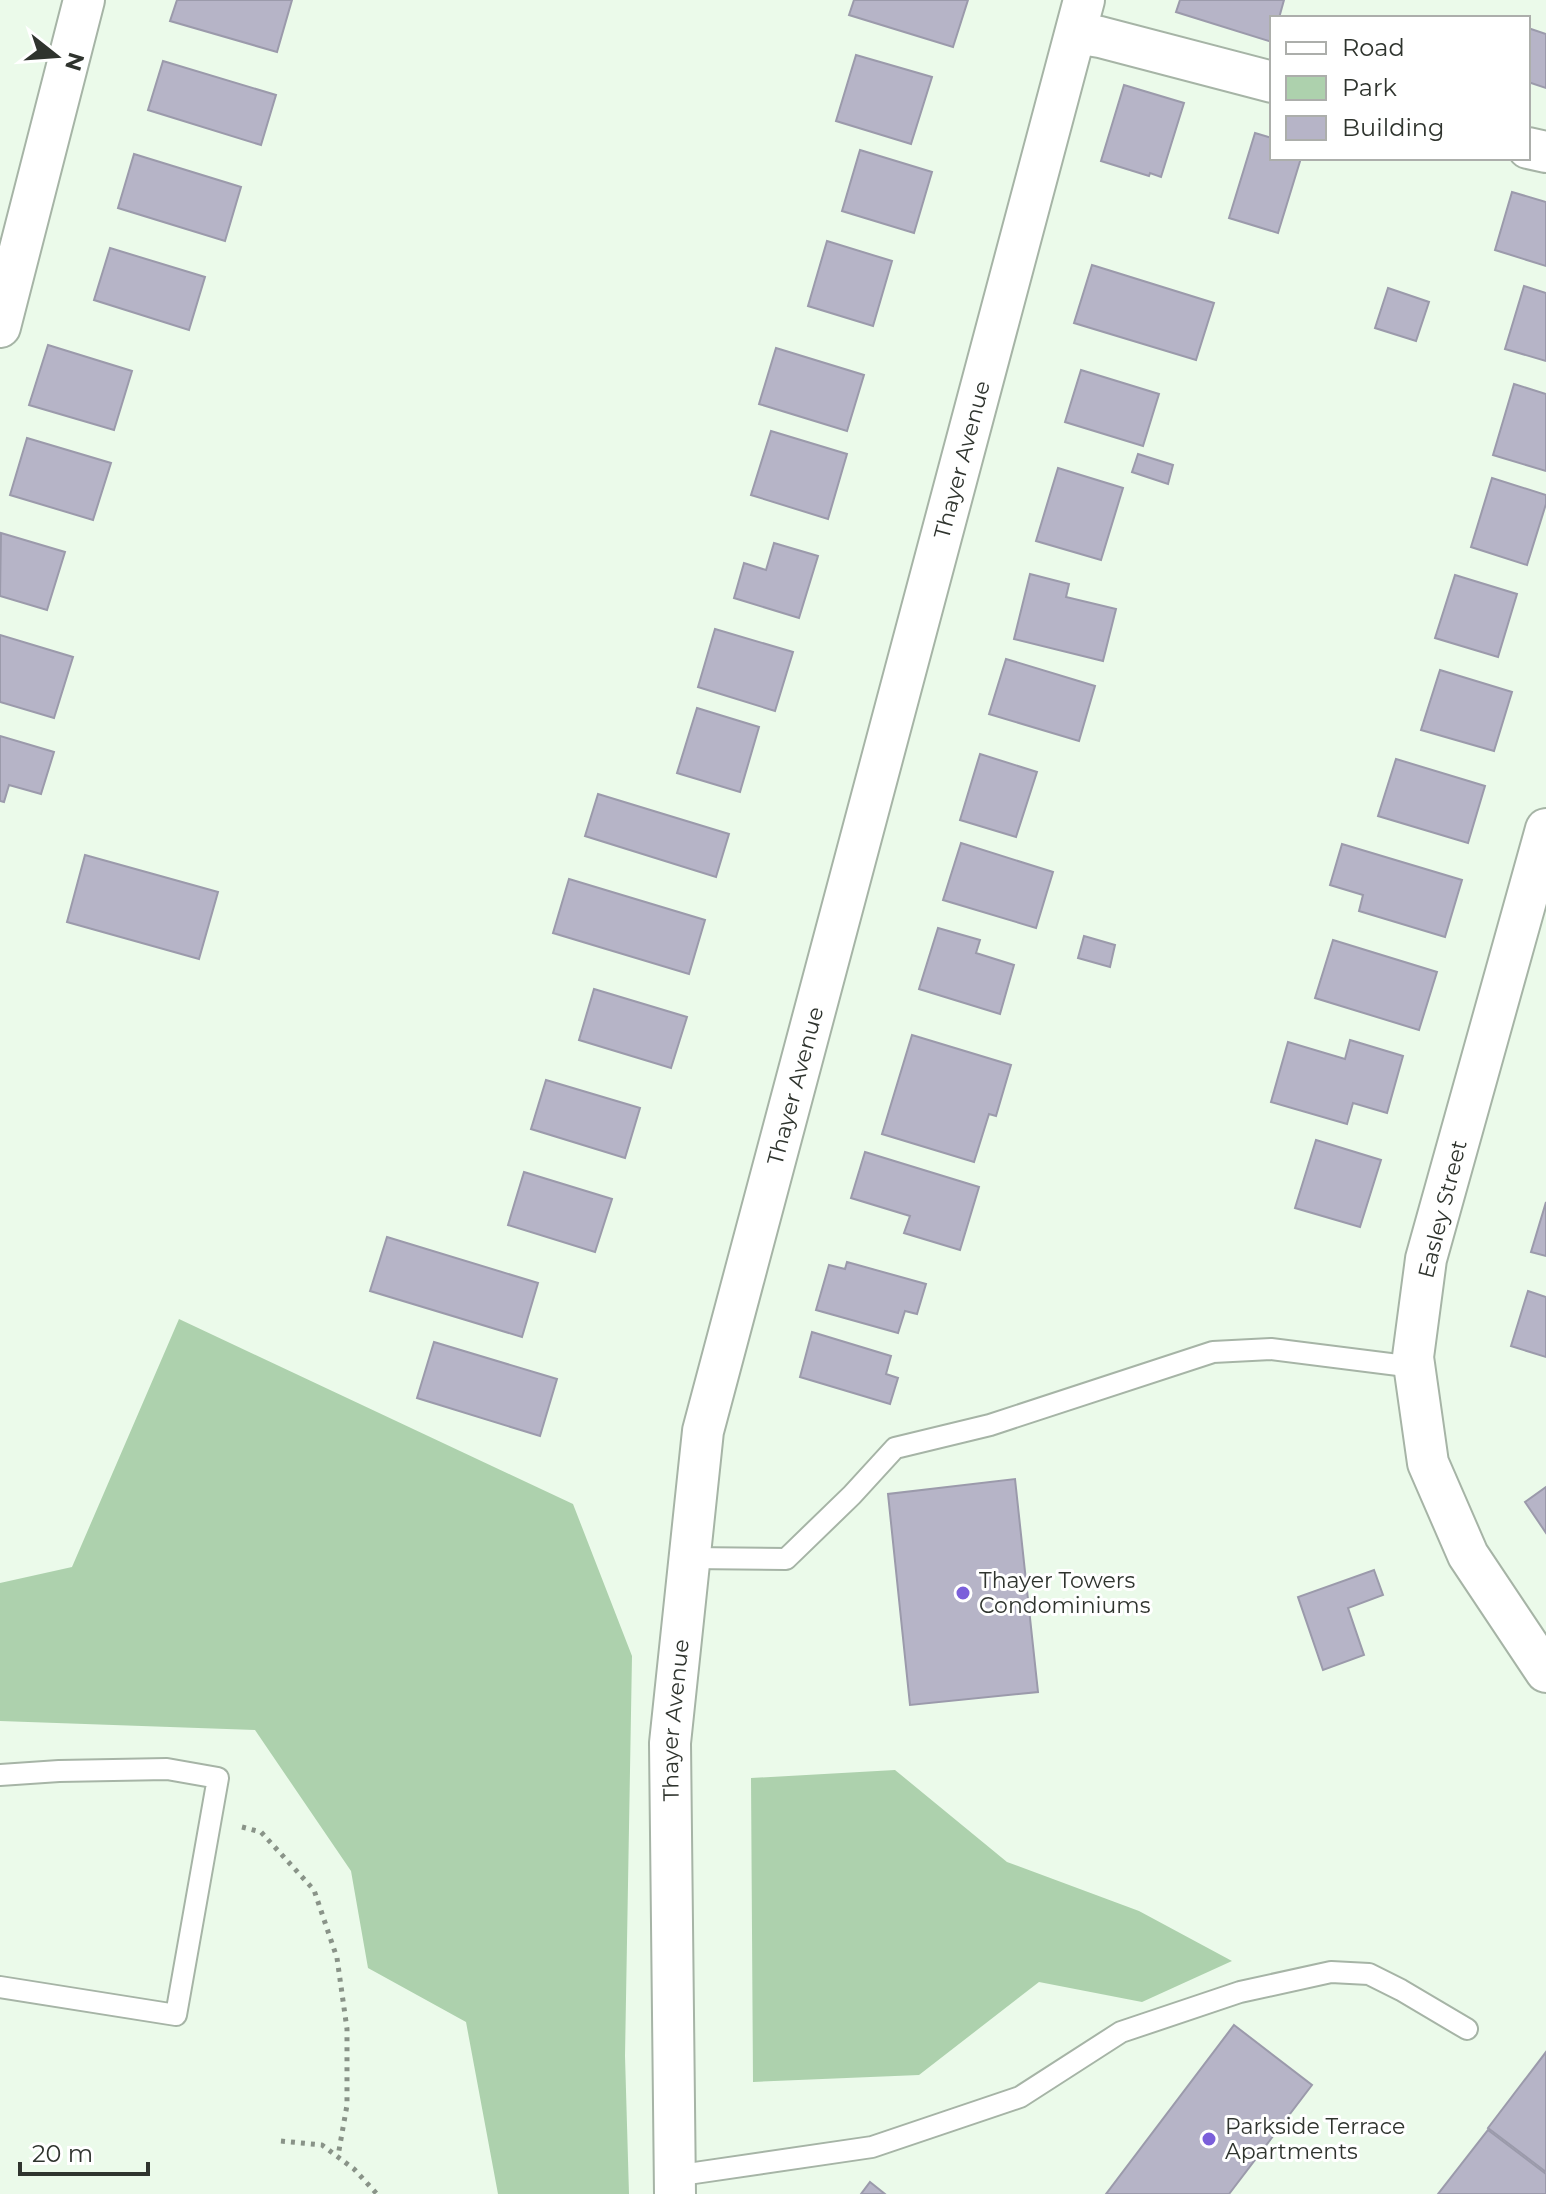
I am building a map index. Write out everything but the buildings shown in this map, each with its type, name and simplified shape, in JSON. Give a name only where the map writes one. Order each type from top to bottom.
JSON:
[{"type":"street","points":[[0,327],[84,0]]},
{"type":"street","points":[[1080,17],[1100,37],[1270,81]]},
{"type":"street","name":"Thayer Avenue","points":[[674,2185],[670,1743],[703,1431],[1080,17]]},
{"type":"street","name":"Easley Street","points":[[1544,1667],[1468,1555],[1428,1463],[1413,1357],[1426,1259],[1546,829]]},
{"type":"lane","points":[[689,1558],[786,1559],[895,1448],[990,1425],[1213,1352],[1271,1349],[1414,1367]]},
{"type":"lane","points":[[0,1775],[167,1769],[218,1778],[176,2015],[0,1987]]},
{"type":"lane","points":[[674,2185],[872,2147],[1020,2097],[1121,2032],[1240,1992],[1331,1972],[1369,1974],[1467,2029]]},
{"type":"path","points":[[210,1818],[261,1832],[314,1890],[337,1958],[347,2029],[347,2105],[338,2156]]},
{"type":"path","points":[[281,2141],[322,2145],[354,2169],[377,2194]]},
{"type":"green space","points":[[179,1319],[573,1504],[632,1656],[625,2056],[629,2194],[498,2194],[466,2022],[368,1968],[351,1871],[255,1730],[0,1721],[0,1583],[72,1567]]},
{"type":"green space","points":[[895,1770],[1007,1862],[1139,1911],[1232,1961],[1142,2002],[1039,1982],[919,2075],[753,2082],[751,1778]]},
{"type":"place","name":"Thayer Towers Condominiums","points":[[963,1593]]},
{"type":"place","name":"Parkside Terrace Apartments","points":[[1209,2139]]}]
